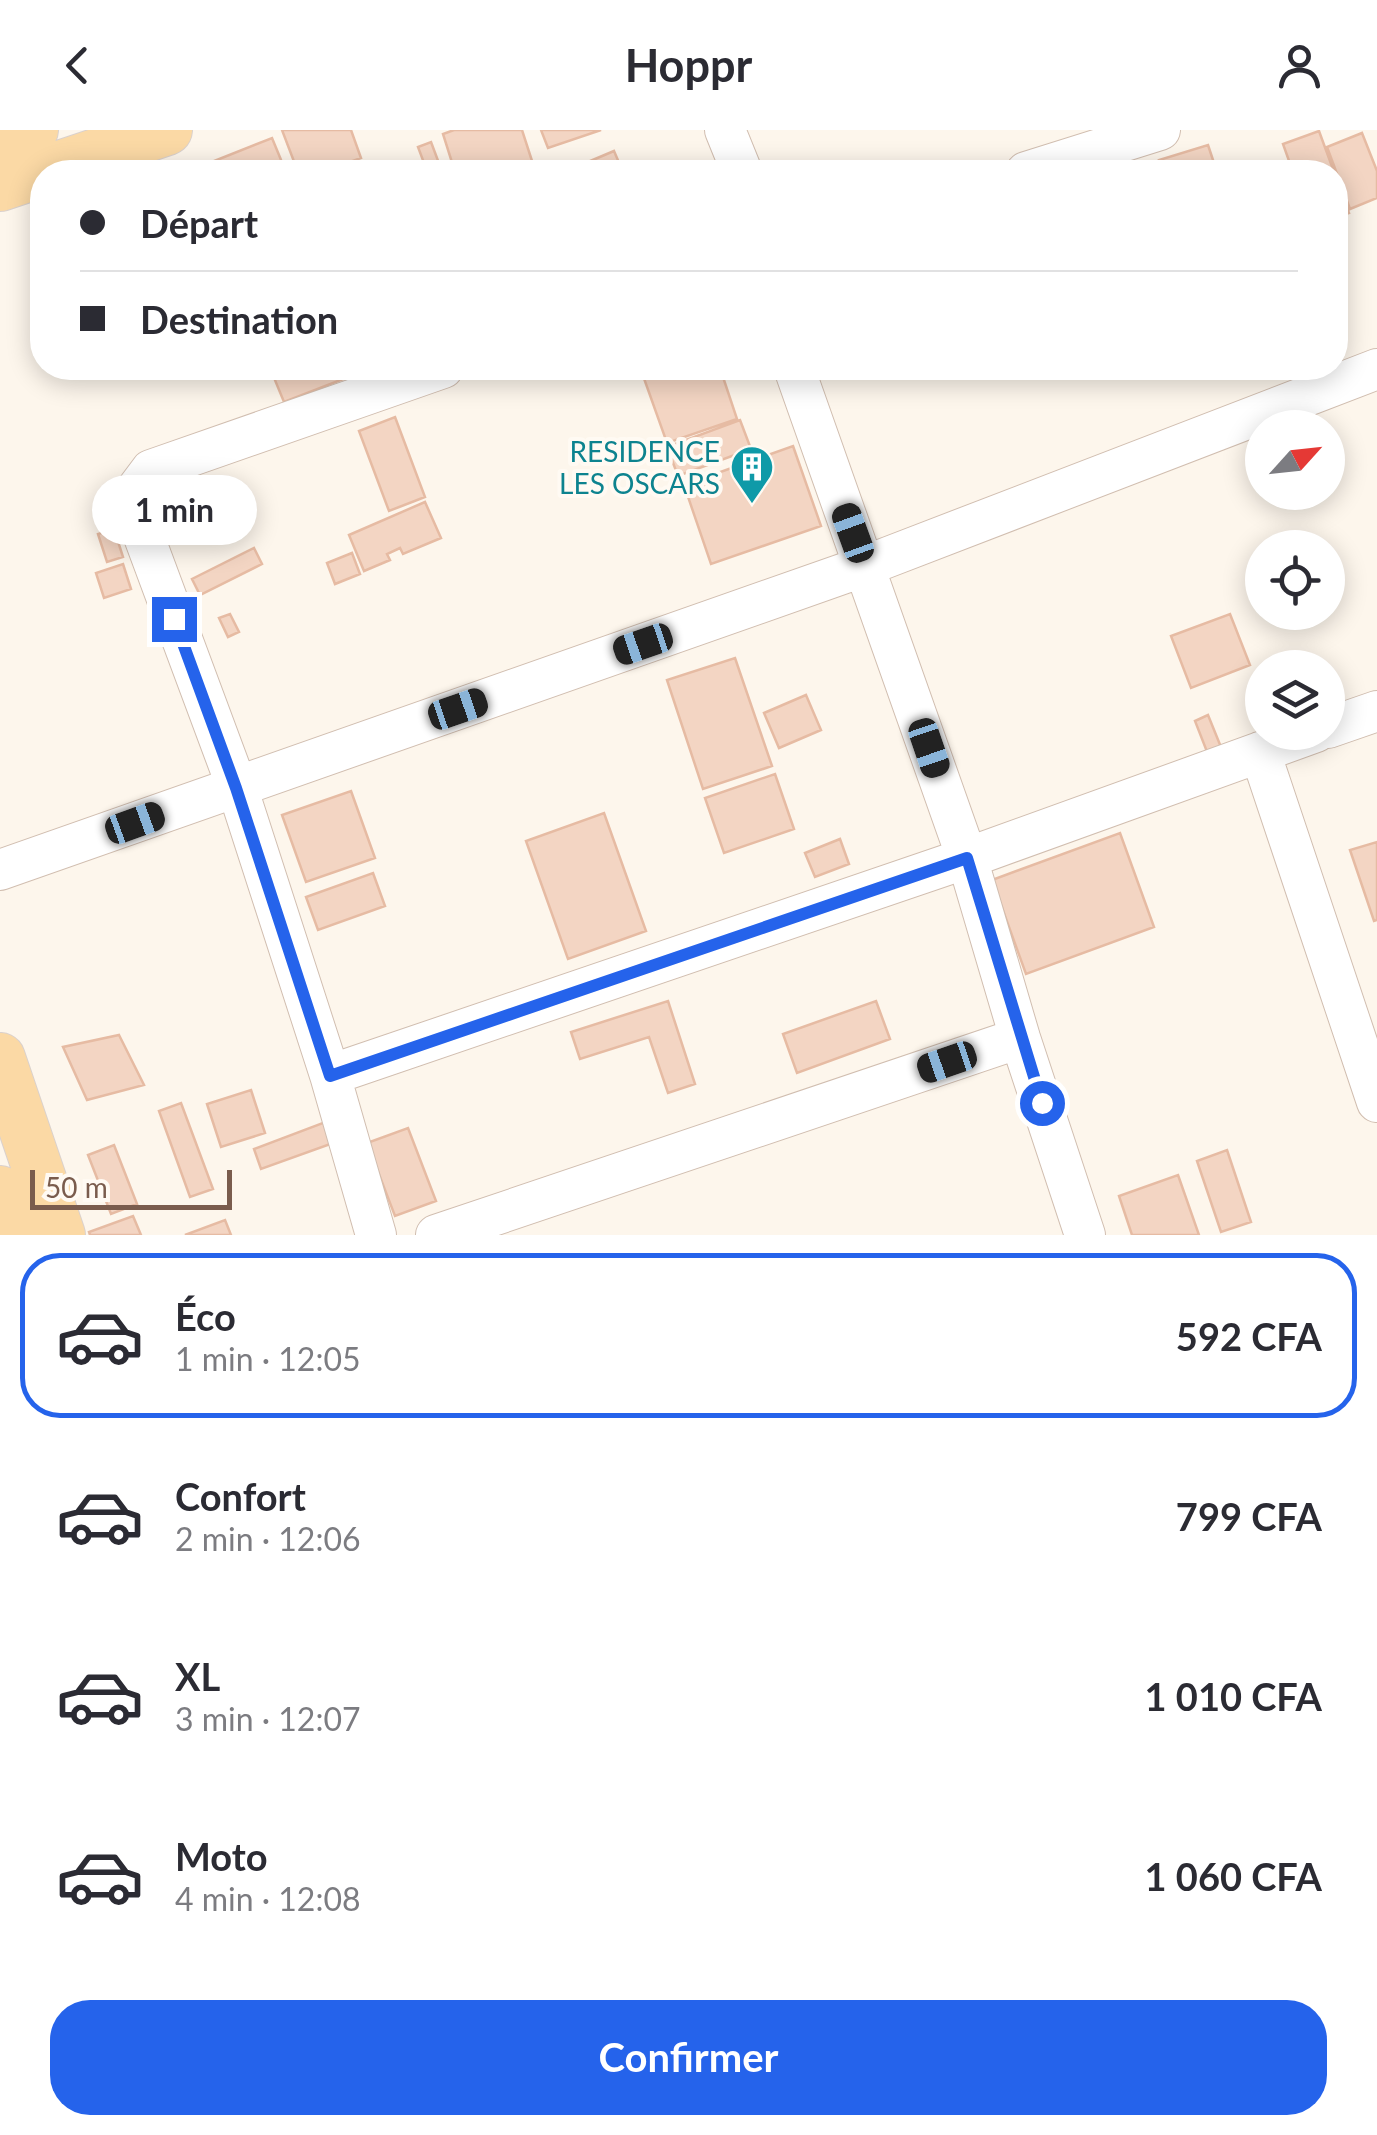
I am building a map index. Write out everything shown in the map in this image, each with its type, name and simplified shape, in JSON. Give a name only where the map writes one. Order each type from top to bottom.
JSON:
[{"type":"main road","points":[[0,141],[33,130]]},
{"type":"main road","points":[[78,160],[167,130]]},
{"type":"main road","points":[[0,186],[30,176]]},
{"type":"main road","points":[[0,1058],[60,1235]]},
{"type":"main road","points":[[0,1191],[16,1235]]},
{"type":"street","points":[[725,130],[737,160]]},
{"type":"street","points":[[1064,160],[1160,130]]},
{"type":"street","points":[[1348,379],[1377,368]]},
{"type":"street","points":[[376,1235],[330,1076],[236,788],[137,518],[136,490],[151,470],[409,380]]},
{"type":"street","points":[[798,380],[967,858],[1020,1038],[1085,1235]]},
{"type":"street","points":[[0,870],[865,566],[1346,380]]},
{"type":"street","points":[[1345,722],[1377,711]]},
{"type":"street","points":[[330,1076],[967,858],[1266,750]]},
{"type":"street","points":[[1260,752],[1377,1102]]},
{"type":"street","points":[[436,1235],[1020,1038]]},
{"type":"building","points":[[282,130],[351,130],[361,158],[356,160],[293,160]]},
{"type":"building","points":[[454,130],[522,130],[532,160],[451,160],[443,134]]},
{"type":"building","points":[[541,130],[601,130],[548,148]]},
{"type":"building","points":[[1319,131],[1330,160],[1289,160],[1283,144]]},
{"type":"building","points":[[1362,133],[1377,171],[1377,198],[1350,209],[1348,160],[1332,160],[1327,147]]},
{"type":"building","points":[[272,138],[281,160],[217,160]]},
{"type":"building","points":[[431,142],[438,160],[423,160],[418,147]]},
{"type":"building","points":[[1208,145],[1213,160],[1159,160]]},
{"type":"building","points":[[614,151],[618,160],[593,160]]},
{"type":"building","points":[[275,380],[341,380],[284,402]]},
{"type":"building","points":[[645,380],[724,380],[737,419],[667,443]]},
{"type":"building","points":[[395,417],[425,497],[389,511],[359,431]]},
{"type":"building","points":[[740,420],[751,449],[678,476],[667,447]]},
{"type":"building","name":"RESIDENCE LES OSCARS","points":[[793,446],[821,526],[711,564],[684,485]]},
{"type":"building","points":[[425,502],[441,538],[403,554],[400,548],[387,554],[390,560],[364,571],[349,535]]},
{"type":"building","points":[[114,529],[123,557],[107,562],[98,534]]},
{"type":"building","points":[[254,548],[262,564],[200,595],[192,579]]},
{"type":"building","points":[[352,553],[360,574],[335,584],[327,563]]},
{"type":"building","points":[[123,564],[131,589],[104,598],[96,573]]},
{"type":"building","points":[[230,614],[239,632],[228,637],[219,618]]},
{"type":"building","points":[[1230,614],[1245,652],[1245,667],[1191,688],[1171,636]]},
{"type":"building","points":[[735,658],[772,766],[703,789],[667,680]]},
{"type":"building","points":[[806,695],[821,730],[779,748],[764,713]]},
{"type":"building","points":[[1208,715],[1225,757],[1211,762],[1195,721]]},
{"type":"building","points":[[775,774],[794,829],[724,853],[705,798]]},
{"type":"building","points":[[351,791],[375,858],[306,882],[282,815]]},
{"type":"building","points":[[604,813],[646,931],[568,959],[526,841]]},
{"type":"building","points":[[1120,833],[1154,927],[1026,974],[992,880]]},
{"type":"building","points":[[840,839],[849,864],[815,877],[805,853]]},
{"type":"building","points":[[1377,842],[1377,920],[1374,921],[1350,850]]},
{"type":"building","points":[[373,873],[385,906],[318,930],[306,897]]},
{"type":"building","points":[[668,1001],[695,1084],[668,1093],[649,1037],[580,1059],[571,1032]]},
{"type":"building","points":[[876,1001],[890,1039],[797,1073],[783,1034]]},
{"type":"building","points":[[119,1035],[144,1085],[87,1100],[63,1047]]},
{"type":"building","points":[[251,1090],[265,1133],[221,1147],[207,1104]]},
{"type":"building","points":[[181,1103],[213,1189],[190,1197],[159,1111]]},
{"type":"building","points":[[328,1121],[336,1142],[261,1169],[254,1149]]},
{"type":"building","points":[[408,1128],[436,1201],[395,1216],[367,1143]]},
{"type":"building","points":[[114,1145],[137,1204],[111,1214],[88,1155]]},
{"type":"building","points":[[1227,1150],[1251,1222],[1221,1232],[1197,1161]]},
{"type":"building","points":[[1178,1175],[1199,1235],[1132,1235],[1119,1196]]},
{"type":"building","points":[[133,1216],[141,1235],[90,1235],[89,1232]]},
{"type":"building","points":[[225,1220],[231,1235],[185,1235]]},
{"type":"place","name":"RESIDENCE LES OSCARS","points":[[752,505]]},
{"type":"route","points":[[174,619],[236,788],[330,1076],[967,858],[1042,1103]]}]
